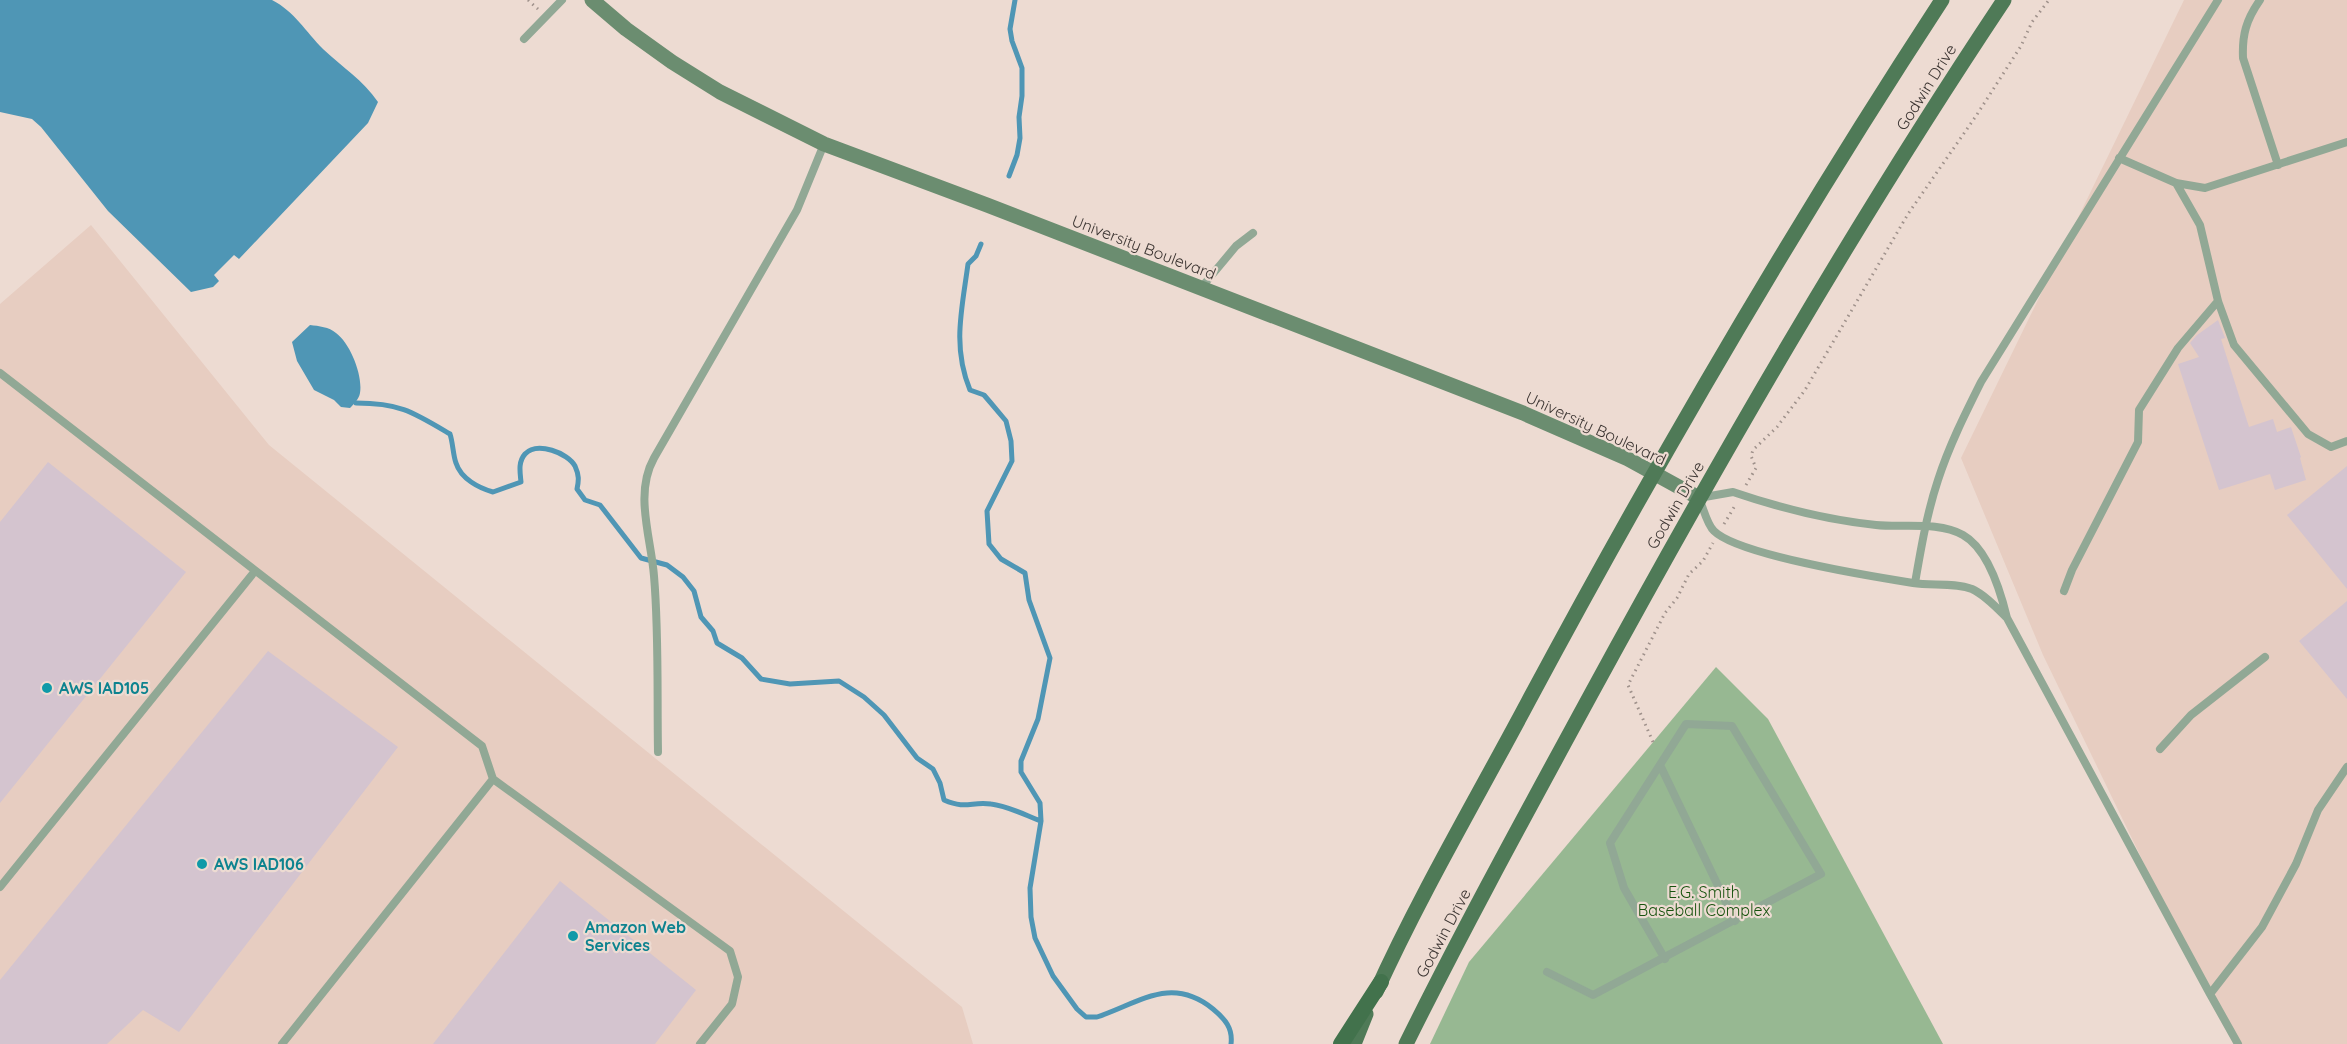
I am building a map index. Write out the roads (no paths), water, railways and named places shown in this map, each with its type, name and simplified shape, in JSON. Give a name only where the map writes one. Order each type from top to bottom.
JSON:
[{"type":"highway","points":[[1341,1044],[1381,982]]},
{"type":"main road","name":"University Boulevard","points":[[592,0],[626,29],[672,62],[720,92],[824,144],[1523,413],[1629,459],[1699,498]]},
{"type":"main road","name":"Godwin Drive","points":[[1353,1044],[1381,982],[1558,646],[1654,473],[1808,210],[1942,0]]},
{"type":"main road","name":"Godwin Drive","points":[[1406,1044],[1540,789],[1699,498],[1868,212],[2004,0]]},
{"type":"lane","points":[[524,39],[562,0]]},
{"type":"lane","points":[[1915,583],[1925,526],[1938,480],[1955,434],[1981,382],[2218,0]]},
{"type":"lane","points":[[2260,0],[2244,27],[2243,58],[2278,165]]},
{"type":"lane","points":[[2119,158],[2176,183],[2205,188],[2347,142]]},
{"type":"lane","points":[[658,752],[654,576],[644,497],[648,469],[797,210],[824,144]]},
{"type":"lane","points":[[2176,183],[2200,225],[2218,301],[2234,345],[2308,434],[2331,447],[2347,441]]},
{"type":"lane","points":[[1201,288],[1236,246],[1253,233]]},
{"type":"lane","points":[[2064,591],[2072,570],[2138,442],[2139,410],[2178,348],[2218,301]]},
{"type":"lane","points":[[0,373],[482,746],[493,778],[730,951],[738,977],[732,1004],[700,1044]]},
{"type":"lane","points":[[2007,618],[1992,603],[1972,589],[1942,584],[1915,583],[1820,566],[1736,544],[1713,531],[1699,498],[1733,492],[1787,510],[1828,518],[1877,525],[1925,526],[1963,535],[1980,552],[1999,587],[2007,618],[2238,1044]]},
{"type":"lane","points":[[0,887],[255,571]]},
{"type":"lane","points":[[2160,748],[2191,715],[2265,657]]},
{"type":"lane","points":[[1547,972],[1593,995],[1665,959],[1821,874],[1732,726],[1686,724],[1611,843],[1624,888],[1665,959]]},
{"type":"lane","points":[[1660,765],[1735,921]]},
{"type":"lane","points":[[2210,994],[2262,927],[2296,864],[2318,810],[2347,767]]},
{"type":"lane","points":[[282,1044],[493,778]]},
{"type":"water","points":[[0,0],[272,0],[293,16],[323,49],[359,80],[378,102],[368,123],[239,259],[234,255],[214,275],[219,281],[213,287],[191,292],[108,211],[41,127],[32,119],[0,112]]},
{"type":"water","points":[[310,325],[333,331],[351,352],[359,377],[360,393],[350,408],[341,407],[334,400],[314,390],[297,361],[292,342]]},
{"type":"waterway","points":[[1009,176],[1017,155],[1020,138],[1019,117],[1022,96],[1022,68],[1010,29],[1015,0]]},
{"type":"waterway","points":[[981,244],[976,256],[968,264],[961,312],[961,358],[970,390],[984,395],[1006,421],[1011,441],[1012,461],[987,511],[989,544],[1001,559],[1025,573],[1029,600],[1050,658],[1038,719],[1021,761],[1021,772],[1040,803],[1041,821],[1030,888],[1031,917],[1035,938],[1053,976],[1077,1009],[1086,1017],[1097,1017],[1155,995],[1183,994],[1198,999],[1221,1016],[1229,1029],[1231,1044]]},
{"type":"waterway","points":[[356,403],[371,403],[406,410],[450,434],[458,469],[476,485],[493,492],[521,482],[521,460],[530,450],[552,450],[566,457],[575,466],[578,478],[577,489],[585,500],[600,505],[641,558],[667,565],[683,577],[694,591],[701,617],[713,631],[717,643],[742,658],[761,679],[790,684],[839,681],[864,697],[884,715],[917,758],[933,769],[940,783],[944,800],[964,805],[984,803],[997,805],[1041,821]]},
{"type":"place","name":"AWS IAD105","points":[[47,688]]},
{"type":"place","name":"AWS IAD106","points":[[202,864]]},
{"type":"place","name":"Amazon Web Services","points":[[573,936]]},
{"type":"park label","name":"E.G. Smith Baseball Complex","points":[[1704,901]]}]
